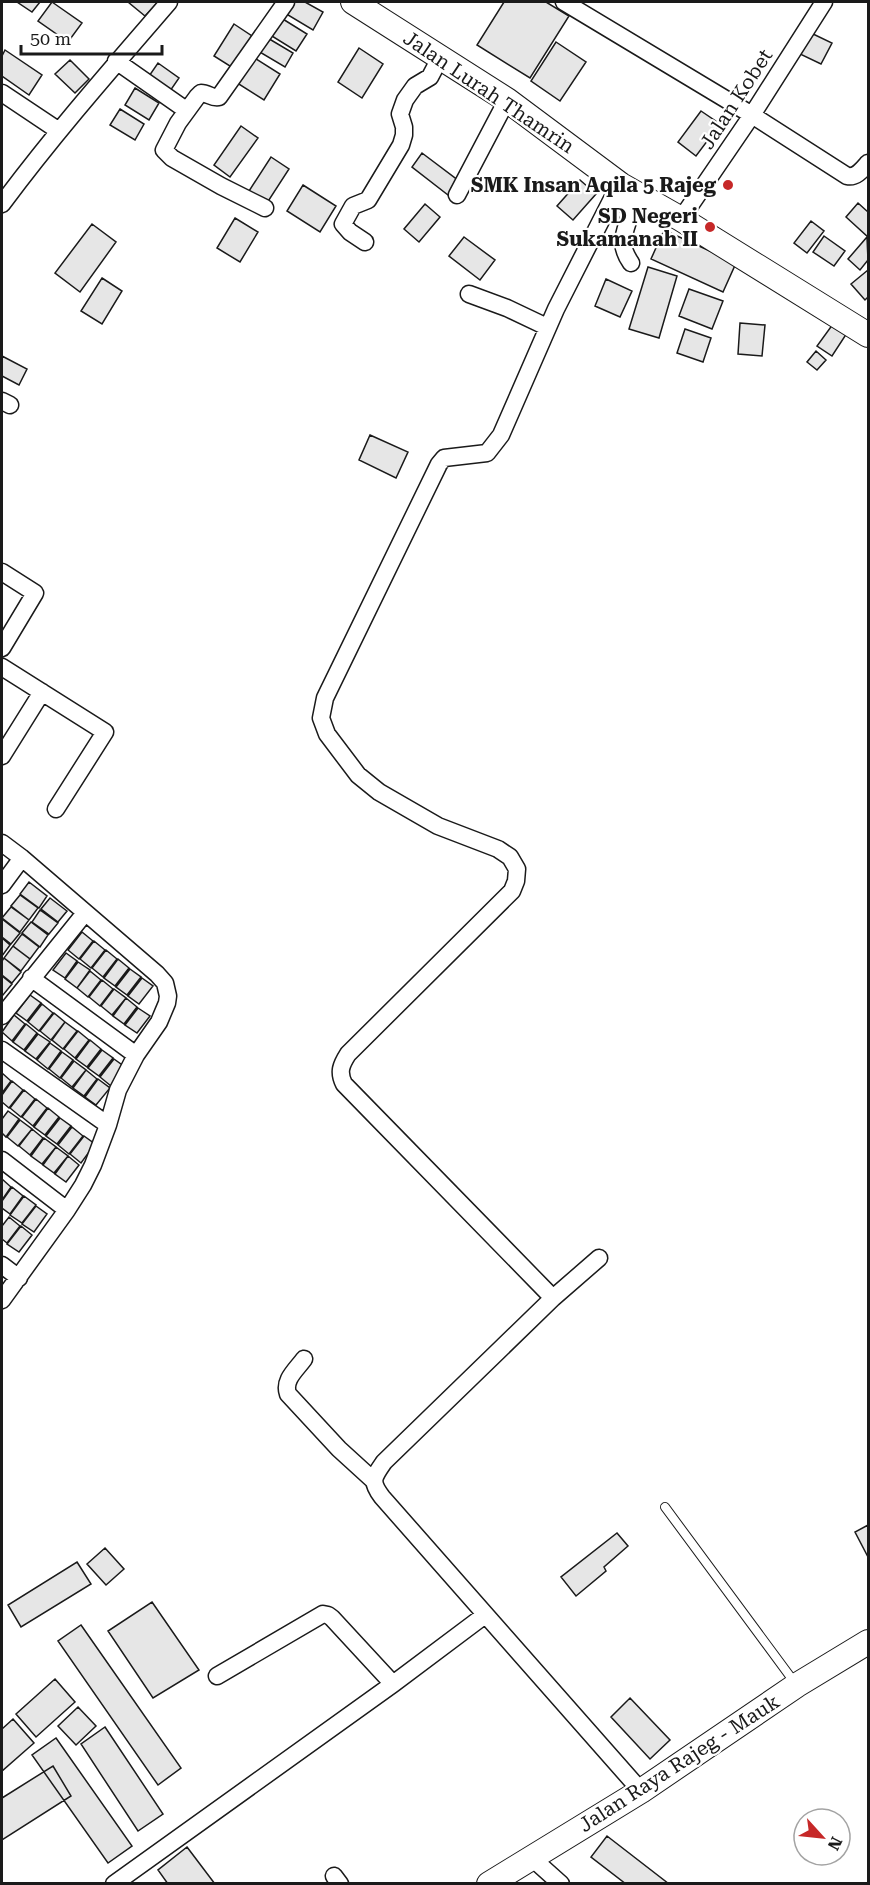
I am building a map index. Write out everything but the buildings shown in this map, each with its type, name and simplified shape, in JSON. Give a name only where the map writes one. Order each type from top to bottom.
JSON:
[{"type":"street","points":[[2,204],[116,61],[169,2]]},
{"type":"street","points":[[265,208],[221,186],[164,150],[165,144],[186,110],[201,93],[215,98],[219,97],[286,2]]},
{"type":"street","name":"Jalan Lurah Thamrin","points":[[353,2],[507,100],[618,190],[681,219],[868,336]]},
{"type":"street","points":[[564,2],[752,115],[847,176],[852,177],[857,174],[868,163]]},
{"type":"street","name":"Jalan Kobet","points":[[681,219],[752,115],[824,2]]},
{"type":"street","points":[[365,242],[345,228],[346,218],[353,206],[368,200],[401,145],[404,127],[400,114],[405,100],[415,86],[430,77],[440,58]]},
{"type":"street","points":[[116,61],[186,110]]},
{"type":"street","points":[[2,93],[59,131]]},
{"type":"street","points":[[457,195],[507,100]]},
{"type":"street","points":[[618,190],[621,199],[631,212],[622,239],[625,255],[631,263]]},
{"type":"street","points":[[554,1298],[344,1084],[340,1069],[348,1054],[512,891],[517,869],[510,857],[498,849],[438,826],[379,792],[358,775],[327,734],[321,718],[325,698],[439,464],[444,458],[487,453],[494,446],[501,435],[548,327],[618,190]]},
{"type":"street","points":[[469,294],[548,327]]},
{"type":"street","points":[[2,572],[35,593],[2,648]]},
{"type":"street","points":[[2,667],[105,732],[56,809]]},
{"type":"street","points":[[2,756],[42,692]]},
{"type":"street","points":[[2,843],[165,982],[168,996],[159,1022],[136,1055],[118,1090],[108,1125],[83,1185],[2,1300]]},
{"type":"street","points":[[2,885],[22,858]]},
{"type":"street","points":[[2,1016],[85,913]]},
{"type":"street","points":[[31,978],[136,1055]]},
{"type":"street","points":[[2,1050],[108,1125]]},
{"type":"street","points":[[2,1160],[67,1210]]},
{"type":"street","points":[[373,1480],[384,1462],[554,1298],[599,1258]]},
{"type":"street","points":[[2,1265],[19,1278]]},
{"type":"street","points":[[304,1359],[287,1380],[285,1385],[288,1394],[339,1449],[373,1480],[375,1488],[382,1497],[641,1791]]},
{"type":"street","points":[[217,1676],[323,1614],[332,1618],[393,1684]]},
{"type":"street","points":[[114,1884],[393,1684],[485,1615]]},
{"type":"street","name":"Jalan Raya Rajeg - Mauk","points":[[489,1884],[641,1791],[796,1685],[868,1642]]},
{"type":"street","points":[[532,1858],[561,1884]]},
{"type":"lane","points":[[665,1507],[796,1685]]},
{"type":"place","name":"SMK Insan Aqila 5 Rajeg","points":[[728,185]]},
{"type":"place","name":"SD Negeri Sukamanah II","points":[[710,227]]}]
